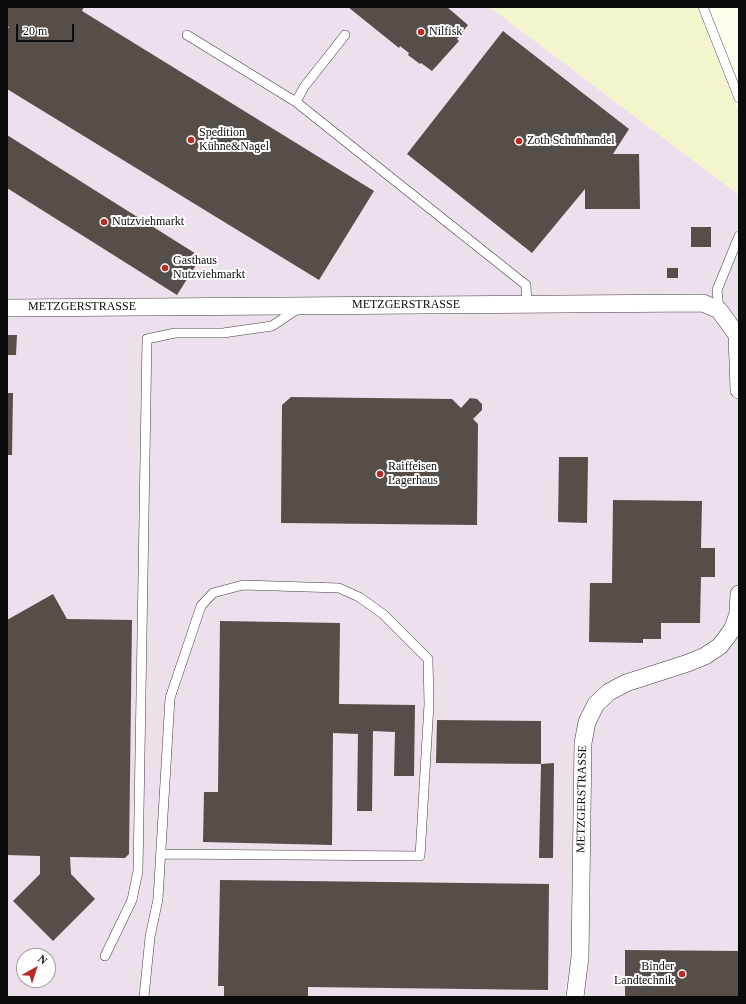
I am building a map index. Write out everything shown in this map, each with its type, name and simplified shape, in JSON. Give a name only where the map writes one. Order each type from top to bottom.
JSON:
[{"type":"street","name":"METZGERSTRASSE","points":[[7,308],[703,303],[718,310],[729,322],[737,335],[739,390]]},
{"type":"street","name":"METZGERSTRASSE","points":[[575,997],[580,957],[583,743],[587,722],[596,704],[608,692],[626,683],[688,663],[705,656],[720,646],[732,630],[738,614],[739,594]]},
{"type":"lane","points":[[703,7],[739,98]]},
{"type":"lane","points":[[187,35],[296,102],[526,285],[527,304]]},
{"type":"lane","points":[[296,102],[304,88],[345,35]]},
{"type":"lane","points":[[718,310],[717,290],[739,236]]},
{"type":"lane","points":[[105,956],[132,900],[138,871],[147,339],[175,333],[223,333],[272,326],[301,306]]},
{"type":"lane","points":[[144,997],[150,937],[158,899],[170,698],[201,606],[213,593],[243,585],[338,588],[359,597],[383,614],[428,659],[429,704],[420,856],[161,854]]},
{"type":"shaded area","points":[[7,7],[490,7],[739,195],[739,997],[7,997]]},
{"type":"green space","points":[[490,7],[697,7],[739,113],[739,195]]},
{"type":"building","name":"Spedition Kühne&Nagel","points":[[7,7],[84,7],[82,11],[374,191],[319,280],[7,89],[7,30],[9,27],[7,26]]},
{"type":"building","name":"Nilfisk","points":[[348,7],[447,7],[468,25],[457,39],[459,41],[432,71],[408,55],[409,53],[400,46],[399,48]]},
{"type":"building","name":"Zoth Schuhhandel","points":[[503,31],[629,129],[613,154],[639,154],[640,209],[585,209],[585,189],[532,253],[407,154]]},
{"type":"building","name":"Nutzviehmarkt","points":[[7,135],[201,257],[177,295],[7,188]]},
{"type":"building","points":[[691,227],[711,227],[711,247],[691,247]]},
{"type":"building","points":[[667,268],[678,268],[678,278],[667,278]]},
{"type":"building","points":[[7,335],[17,335],[16,355],[7,355]]},
{"type":"building","points":[[7,393],[13,393],[12,455],[7,455]]},
{"type":"building","name":"Raiffeisen Lagerhaus","points":[[291,397],[452,399],[461,408],[470,398],[477,399],[482,404],[482,410],[473,419],[478,424],[477,525],[281,523],[282,405]]},
{"type":"building","points":[[559,457],[588,457],[587,523],[558,522]]},
{"type":"building","points":[[613,500],[702,501],[701,548],[715,548],[715,577],[701,577],[700,623],[661,623],[661,639],[643,639],[643,643],[589,642],[590,583],[612,583]]},
{"type":"building","points":[[53,594],[67,619],[132,620],[129,854],[125,858],[70,857],[71,874],[95,899],[53,941],[13,901],[40,874],[40,856],[7,855],[7,620]]},
{"type":"building","points":[[220,621],[340,623],[339,704],[415,705],[414,776],[394,776],[395,732],[373,731],[372,811],[357,811],[358,734],[333,733],[332,845],[203,842],[204,792],[218,792]]},
{"type":"building","points":[[437,720],[541,721],[541,764],[436,763]]},
{"type":"building","points":[[554,763],[553,858],[539,858],[541,764]]},
{"type":"building","points":[[220,880],[549,884],[548,990],[308,987],[308,997],[224,997],[224,986],[218,986]]},
{"type":"building","name":"Binder Landtechnik","points":[[625,950],[739,951],[739,997],[625,997]]},
{"type":"place","name":"Nilfisk","points":[[421,32]]},
{"type":"place","name":"Spedition Kühne&Nagel","points":[[191,140]]},
{"type":"place","name":"Zoth Schuhhandel","points":[[519,141]]},
{"type":"place","name":"Nutzviehmarkt","points":[[104,222]]},
{"type":"place","name":"Gasthaus Nutzviehmarkt","points":[[165,268]]},
{"type":"place","name":"Raiffeisen Lagerhaus","points":[[380,474]]},
{"type":"place","name":"Binder Landtechnik","points":[[682,974]]}]
